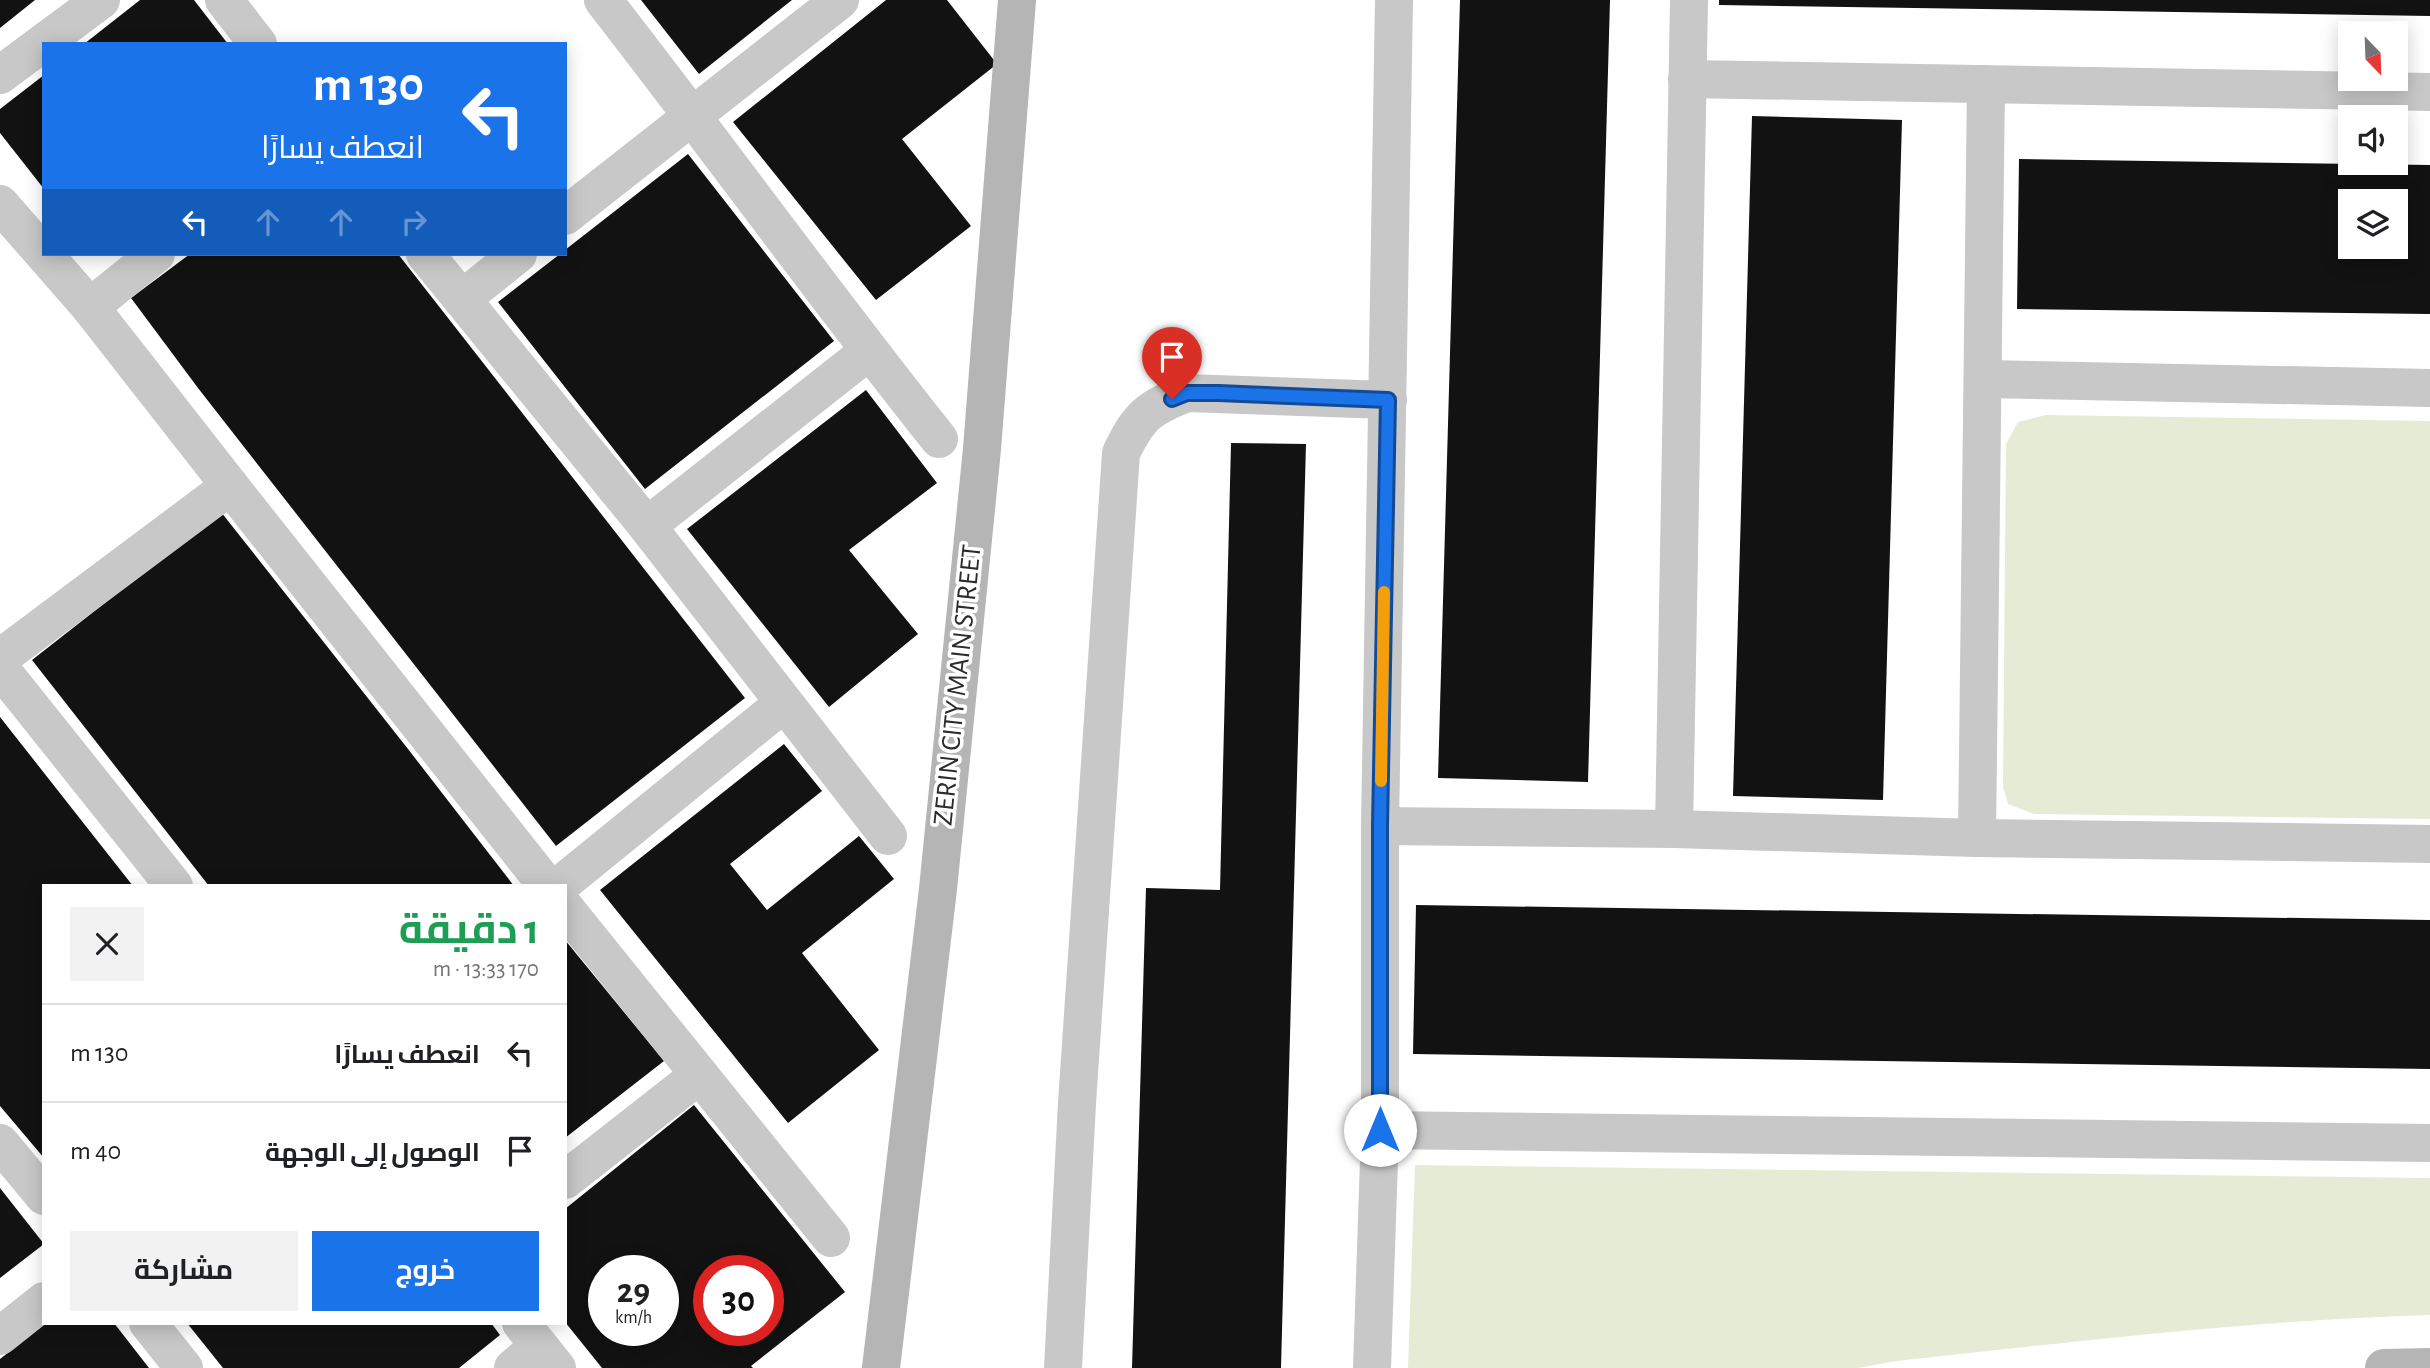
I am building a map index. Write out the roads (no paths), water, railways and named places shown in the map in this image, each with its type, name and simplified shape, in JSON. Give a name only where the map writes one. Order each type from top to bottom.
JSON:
[{"type":"street","points":[[44,42],[101,0]]},
{"type":"street","points":[[224,0],[256,42]]},
{"type":"street","points":[[603,0],[869,351],[939,439]]},
{"type":"street","points":[[567,214],[840,0]]},
{"type":"street","name":"ZERIN CITY MAIN STREET","points":[[881,1368],[938,889],[981,463],[1017,0]]},
{"type":"street","points":[[1372,1368],[1380,1130],[1380,826],[1394,0]]},
{"type":"street","points":[[1674,829],[1689,0]]},
{"type":"street","points":[[0,75],[42,44]]},
{"type":"street","points":[[1687,79],[2430,92]]},
{"type":"street","points":[[1977,838],[1986,84]]},
{"type":"street","points":[[0,204],[42,252]]},
{"type":"street","points":[[45,256],[90,307],[545,884]]},
{"type":"street","points":[[90,307],[154,256]]},
{"type":"street","points":[[427,256],[647,526],[888,836]]},
{"type":"street","points":[[462,299],[516,256]]},
{"type":"street","points":[[647,526],[869,351]]},
{"type":"street","points":[[1984,379],[2430,388]]},
{"type":"street","points":[[1063,1368],[1077,1103],[1121,453],[1135,425],[1158,404],[1187,393],[1388,400]]},
{"type":"street","points":[[0,658],[230,486]]},
{"type":"street","points":[[0,668],[172,884]]},
{"type":"street","points":[[561,884],[784,703]]},
{"type":"street","points":[[1380,826],[2430,844]]},
{"type":"street","points":[[567,910],[831,1238]]},
{"type":"street","points":[[567,1178],[699,1074]]},
{"type":"street","points":[[1380,1130],[2430,1143]]},
{"type":"street","points":[[0,1143],[42,1194]]},
{"type":"street","points":[[0,1336],[42,1303]]},
{"type":"street","points":[[150,1325],[184,1368]]},
{"type":"street","points":[[2384,1368],[2430,1367]]}]
